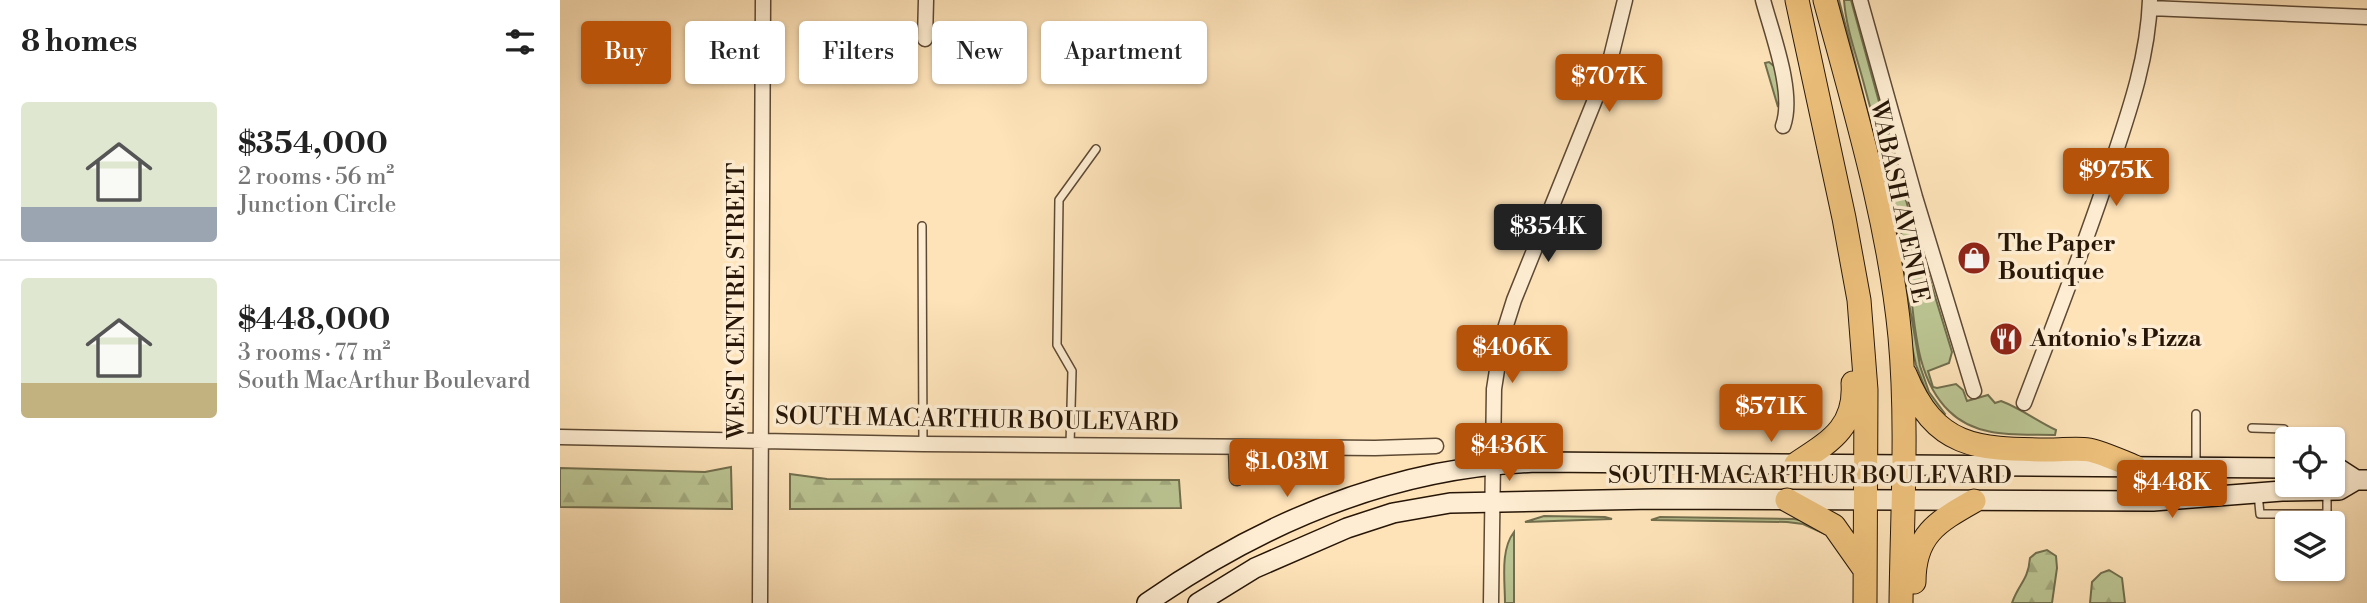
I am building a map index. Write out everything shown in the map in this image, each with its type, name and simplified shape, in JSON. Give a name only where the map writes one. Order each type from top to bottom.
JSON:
[{"type":"main road","points":[[1797,0],[1859,300],[1866,390],[1865,603]]},
{"type":"main road","name":"WABASH AVENUE","points":[[1825,0],[1881,218],[1900,344],[1901,603]]},
{"type":"main road","points":[[1796,464],[1839,433],[1853,406],[1849,328],[1836,248],[1844,218]]},
{"type":"main road","points":[[1900,344],[1905,373],[1923,410],[1944,431],[1960,440],[1978,447],[1999,450],[2089,450],[2135,467]]},
{"type":"main road","name":"SOUTH MACARTHUR BOULEVARD","points":[[1147,603],[1235,547],[1305,513],[1380,487],[1440,473],[1492,466],[1539,462],[2275,468]]},
{"type":"main road","name":"SOUTH MACARTHUR BOULEVARD","points":[[2345,472],[2362,480]]},
{"type":"main road","name":"SOUTH MACARTHUR BOULEVARD","points":[[1198,603],[1255,568],[1347,528],[1393,513],[1429,506],[1491,501],[2153,501],[2258,492],[2339,490],[2362,480]]},
{"type":"main road","points":[[1787,500],[1834,526],[1865,570]]},
{"type":"main road","points":[[1913,603],[1914,567],[1923,540],[1946,517],[1974,501]]},
{"type":"street","name":"WEST CENTRE STREET","points":[[760,603],[763,0]]},
{"type":"street","points":[[925,40],[926,0]]},
{"type":"street","points":[[1491,603],[1494,388],[1502,338],[1514,300],[1609,65],[1625,0]]},
{"type":"street","points":[[1763,0],[1784,80],[1787,115],[1783,126]]},
{"type":"street","points":[[1860,0],[1914,197],[1974,391]]},
{"type":"street","points":[[2024,403],[2088,237],[2129,114],[2141,74],[2150,4],[2367,17]]},
{"type":"street","name":"SOUTH MACARTHUR BOULEVARD","points":[[560,437],[1070,446],[1436,446]]},
{"type":"street","points":[[1236,447],[1237,478]]},
{"type":"lane","points":[[1070,446],[1072,371],[1057,345],[1059,200],[1097,149]]},
{"type":"lane","points":[[922,226],[923,444]]},
{"type":"lane","points":[[2196,414],[2196,467]]},
{"type":"lane","points":[[2252,428],[2275,429]]},
{"type":"green space","points":[[1839,0],[1893,211],[1920,366],[1929,392],[1945,414],[1943,416],[1929,398],[1916,365],[1844,34]]},
{"type":"green space","points":[[1844,0],[1851,0],[1909,211],[1952,352],[1949,363],[1928,371],[1933,387],[1956,384],[1963,390],[1967,401],[1988,395],[1995,403],[2001,401],[2008,404],[2056,430],[2055,435],[1999,433],[1972,426],[1949,411],[1928,381],[1918,345],[1899,224]]},
{"type":"green space","points":[[1769,62],[1775,67],[1780,94],[1778,107],[1765,63]]},
{"type":"green space","points":[[731,467],[732,509],[560,507],[560,468],[705,472]]},
{"type":"green space","points":[[790,474],[827,479],[1179,480],[1181,508],[790,509]]},
{"type":"green space","points":[[1544,516],[1605,517],[1612,519],[1525,522]]},
{"type":"green space","points":[[1660,517],[1794,519],[1805,521],[1827,532],[1825,534],[1803,524],[1787,522],[1651,520]]},
{"type":"green space","points":[[1514,532],[1514,603],[1505,603],[1505,557]]},
{"type":"green space","points":[[2047,550],[2056,556],[2052,603],[2012,603],[2025,577],[2030,558]]},
{"type":"green space","points":[[2109,570],[2122,578],[2125,603],[2090,603],[2092,582],[2101,573]]},
{"type":"place","name":"The Paper Boutique","points":[[1974,258]]},
{"type":"place","name":"Antonio's Pizza","points":[[2006,339]]}]
